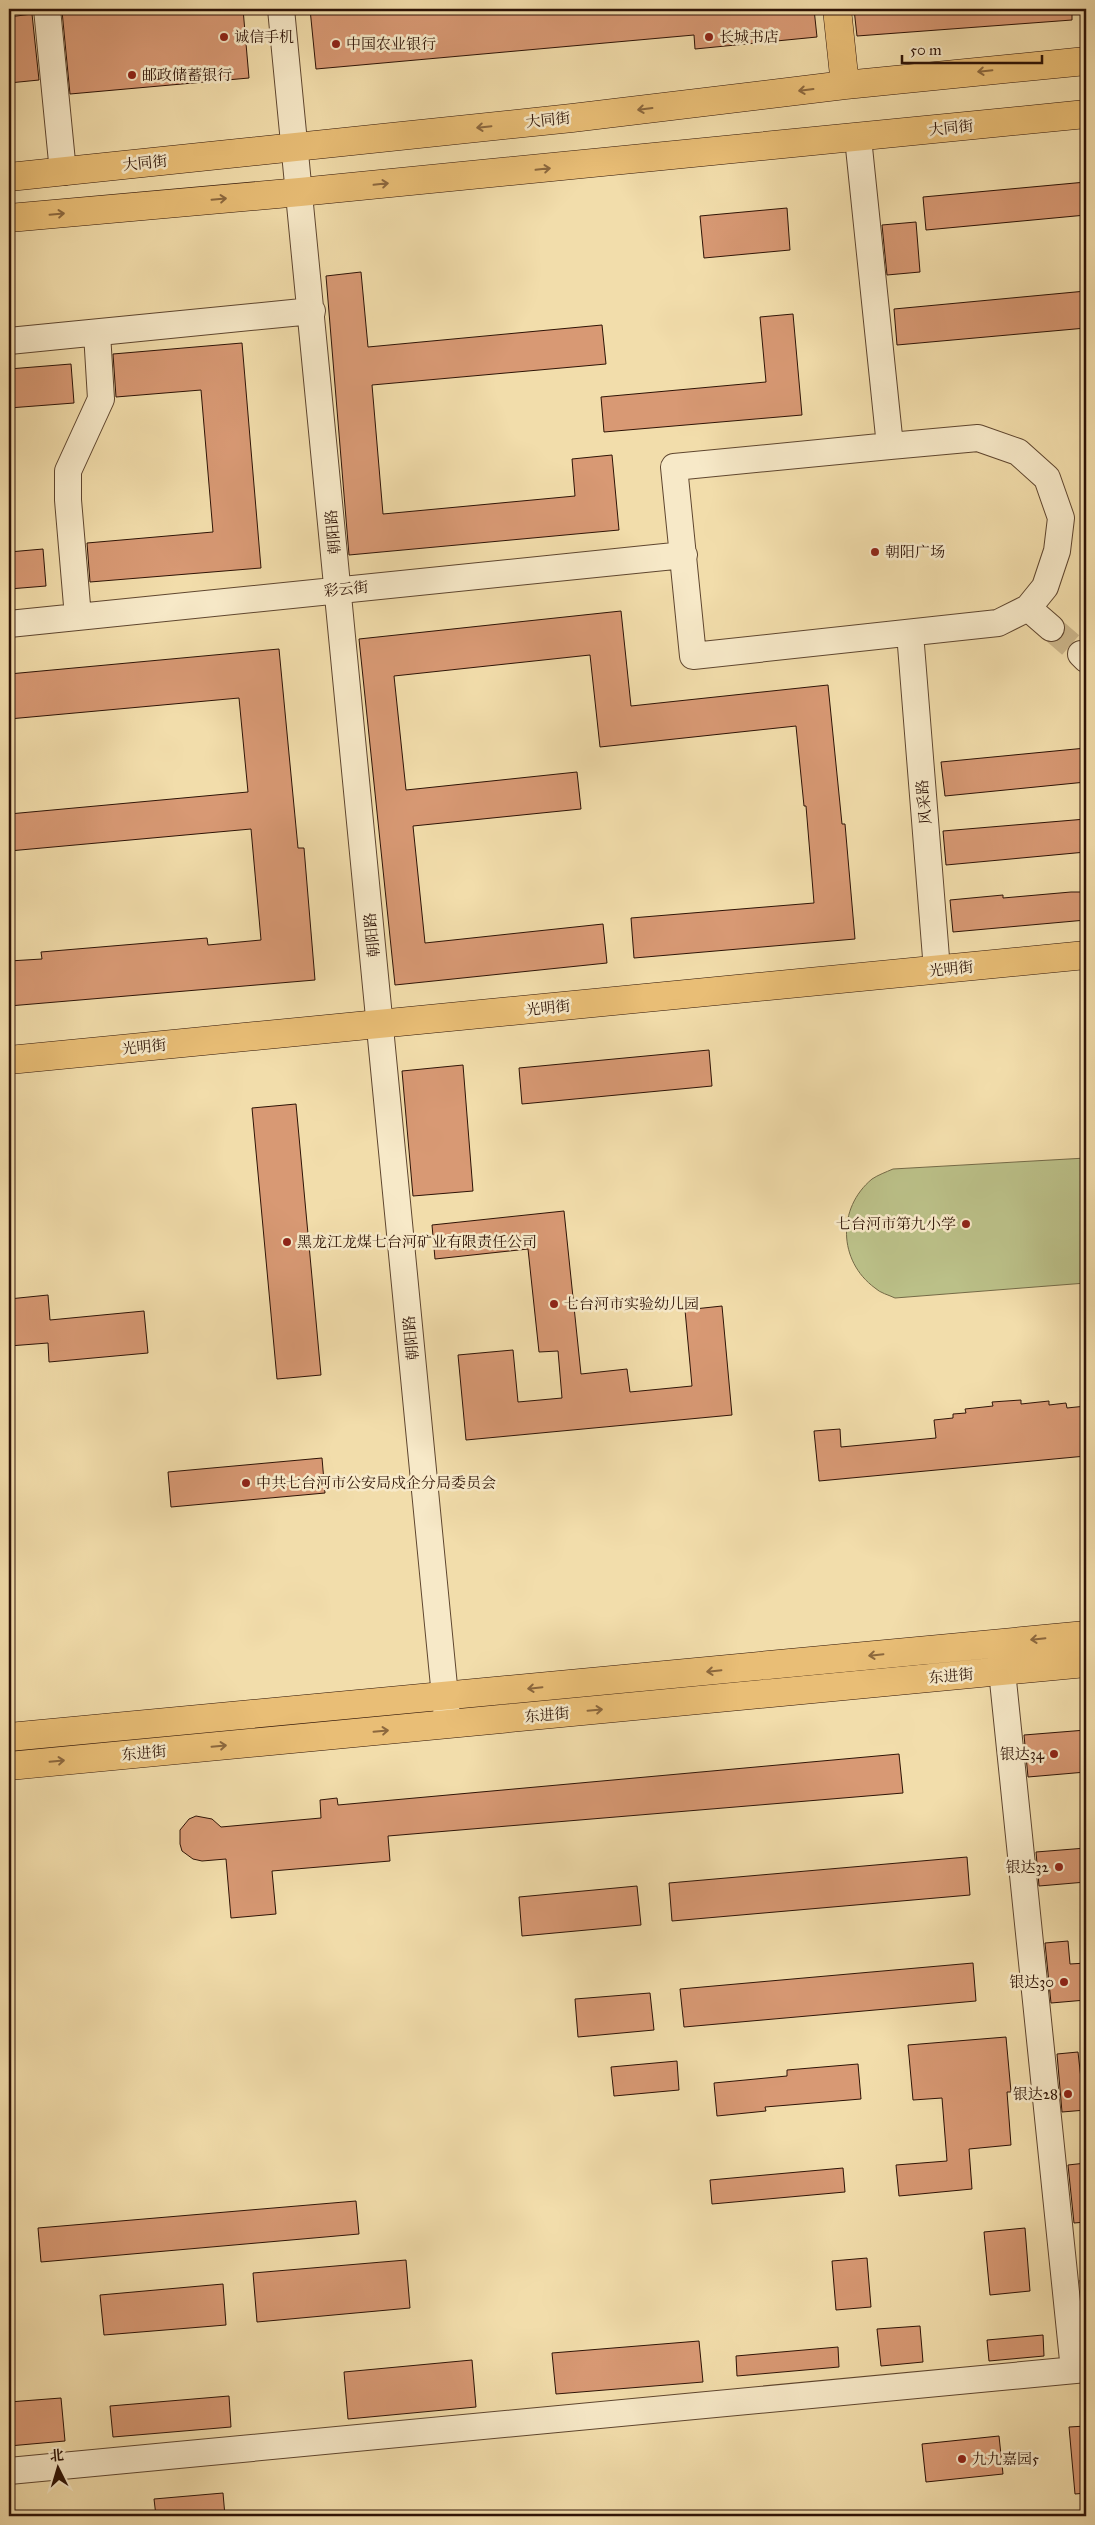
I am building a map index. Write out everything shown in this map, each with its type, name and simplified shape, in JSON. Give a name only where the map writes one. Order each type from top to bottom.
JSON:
[{"type":"main road","points":[[837,9],[846,85]]},
{"type":"main road","name":"大同街","points":[[9,177],[572,118],[846,85],[1086,61]]},
{"type":"main road","name":"大同街","points":[[9,218],[300,192],[1086,114]]},
{"type":"main road","name":"光明街","points":[[9,1060],[1086,955]]},
{"type":"main road","name":"东进街","points":[[9,1737],[1086,1635]]},
{"type":"main road","name":"东进街","points":[[9,1766],[1086,1663]]},
{"type":"street","points":[[47,9],[63,172]]},
{"type":"street","name":"朝阳路","points":[[281,9],[312,311],[448,1724]]},
{"type":"street","points":[[858,138],[890,446]]},
{"type":"street","points":[[9,341],[312,311]]},
{"type":"street","points":[[78,617],[68,500],[68,471],[101,399],[97,333]]},
{"type":"street","points":[[978,438],[1018,452],[1047,478],[1061,518],[1057,551],[1045,587],[1028,608],[998,623],[693,656],[684,555],[674,467],[978,438]]},
{"type":"street","name":"彩云街","points":[[9,624],[684,555]]},
{"type":"street","points":[[1028,608],[1051,628]]},
{"type":"street","name":"风采路","points":[[910,633],[937,970]]},
{"type":"street","points":[[9,2471],[1080,2369],[1002,1671]]},
{"type":"green space","name":"七台河市第九小学","points":[[1086,1158],[1086,1283],[895,1298],[877,1290],[863,1277],[854,1264],[846,1234],[852,1204],[872,1179],[882,1174],[893,1169]]},
{"type":"building","points":[[88,9],[243,9],[249,78],[70,94],[62,11]]},
{"type":"building","points":[[310,9],[814,9],[817,37],[695,49],[694,35],[316,69]]},
{"type":"building","points":[[854,9],[1072,9],[1072,20],[857,36]]},
{"type":"building","points":[[32,14],[39,80],[9,83],[9,17]]},
{"type":"building","points":[[1086,182],[1086,215],[926,230],[923,197]]},
{"type":"building","points":[[787,208],[790,250],[704,258],[700,216]]},
{"type":"building","points":[[916,222],[920,272],[887,275],[882,225]]},
{"type":"building","points":[[361,272],[368,347],[602,325],[606,364],[372,385],[383,514],[575,496],[572,459],[612,455],[619,530],[349,555],[326,276]]},
{"type":"building","points":[[1086,291],[1086,328],[897,345],[894,309]]},
{"type":"building","points":[[793,314],[802,415],[604,432],[601,397],[766,382],[760,317]]},
{"type":"building","points":[[242,343],[261,568],[90,582],[87,543],[213,532],[201,390],[116,397],[113,354]]},
{"type":"building","points":[[71,364],[74,403],[9,408],[9,369]]},
{"type":"building","points":[[43,549],[46,586],[9,589],[9,552]]},
{"type":"building","points":[[621,611],[631,706],[828,685],[842,824],[845,824],[855,939],[634,958],[631,918],[814,903],[806,806],[804,806],[796,726],[600,747],[590,655],[394,676],[406,790],[577,772],[581,809],[413,826],[425,943],[603,924],[607,963],[395,985],[359,639]]},
{"type":"building","points":[[279,649],[298,848],[304,848],[315,980],[9,1006],[9,961],[42,959],[41,952],[207,938],[208,945],[261,940],[251,829],[9,851],[9,814],[248,792],[239,698],[9,719],[9,674]]},
{"type":"building","points":[[1086,748],[1086,782],[945,796],[941,762]]},
{"type":"building","points":[[1086,819],[1086,852],[946,865],[943,831]]},
{"type":"building","points":[[1086,892],[1086,920],[953,932],[950,900],[1003,895],[1003,898]]},
{"type":"building","points":[[709,1050],[712,1086],[522,1104],[519,1068]]},
{"type":"building","points":[[463,1065],[473,1191],[413,1196],[402,1071]]},
{"type":"building","name":"黑龙江龙煤七台河矿业有限责任公司","points":[[296,1104],[321,1375],[277,1379],[252,1108]]},
{"type":"building","points":[[564,1211],[581,1374],[627,1369],[630,1392],[692,1386],[685,1310],[722,1306],[732,1415],[466,1440],[458,1355],[513,1350],[518,1402],[562,1398],[558,1351],[539,1352],[528,1249],[435,1259],[432,1225]]},
{"type":"building","points":[[48,1295],[50,1320],[144,1311],[148,1353],[49,1362],[48,1343],[9,1346],[9,1299]]},
{"type":"building","points":[[1021,1400],[1021,1404],[1049,1401],[1049,1405],[1066,1403],[1067,1408],[1086,1406],[1086,1456],[819,1481],[814,1431],[840,1429],[841,1447],[936,1438],[934,1420],[953,1418],[953,1414],[966,1413],[965,1409],[993,1406],[992,1402]]},
{"type":"building","name":"中共七台河市公安局戍企分局委员会","points":[[322,1458],[325,1493],[171,1507],[168,1472]]},
{"type":"building","name":"银达34","points":[[1086,1730],[1086,1772],[1028,1777],[1024,1735]]},
{"type":"building","points":[[899,1754],[903,1793],[388,1836],[390,1861],[272,1871],[276,1914],[231,1918],[226,1859],[202,1861],[193,1859],[182,1851],[180,1844],[180,1830],[189,1819],[196,1816],[212,1819],[221,1827],[321,1818],[320,1800],[337,1798],[338,1805]]},
{"type":"building","name":"银达32","points":[[1086,1848],[1086,1882],[1039,1886],[1036,1852]]},
{"type":"building","points":[[967,1857],[970,1895],[672,1921],[669,1883]]},
{"type":"building","points":[[637,1886],[641,1925],[522,1936],[519,1897]]},
{"type":"building","name":"银达30","points":[[1068,1941],[1070,1964],[1086,1963],[1086,2000],[1051,2003],[1045,1943]]},
{"type":"building","points":[[973,1963],[976,2001],[684,2027],[680,1989]]},
{"type":"building","points":[[650,1993],[654,2030],[578,2037],[575,1999]]},
{"type":"building","points":[[1006,2037],[1011,2092],[1007,2092],[1011,2145],[969,2149],[972,2189],[899,2196],[896,2165],[947,2161],[942,2098],[913,2100],[908,2045]]},
{"type":"building","name":"银达28","points":[[1078,2052],[1081,2079],[1086,2078],[1086,2110],[1062,2112],[1057,2054]]},
{"type":"building","points":[[677,2061],[679,2090],[614,2096],[611,2067]]},
{"type":"building","points":[[858,2064],[861,2099],[765,2107],[766,2111],[717,2116],[714,2083],[787,2076],[787,2070]]},
{"type":"building","points":[[1086,2163],[1086,2222],[1074,2223],[1068,2165]]},
{"type":"building","points":[[843,2168],[845,2192],[712,2204],[710,2180]]},
{"type":"building","points":[[356,2201],[359,2234],[41,2262],[38,2228]]},
{"type":"building","points":[[1025,2228],[1030,2291],[990,2295],[984,2232]]},
{"type":"building","points":[[867,2258],[871,2307],[836,2310],[832,2261]]},
{"type":"building","points":[[406,2260],[410,2308],[257,2322],[253,2273]]},
{"type":"building","points":[[1086,2279],[1086,2333],[1085,2333],[1080,2280]]},
{"type":"building","points":[[223,2284],[226,2325],[104,2335],[100,2295]]},
{"type":"building","points":[[920,2326],[923,2362],[881,2366],[877,2329]]},
{"type":"building","points":[[1043,2335],[1044,2356],[989,2361],[987,2340]]},
{"type":"building","points":[[699,2341],[703,2382],[556,2394],[552,2353]]},
{"type":"building","points":[[838,2347],[839,2367],[737,2376],[736,2356]]},
{"type":"building","points":[[472,2360],[476,2407],[348,2419],[344,2372]]},
{"type":"building","points":[[229,2396],[231,2427],[113,2437],[110,2406]]},
{"type":"building","points":[[61,2398],[65,2441],[9,2446],[9,2402]]},
{"type":"building","points":[[1086,2426],[1086,2493],[1075,2494],[1069,2427]]},
{"type":"building","name":"九九嘉园5","points":[[999,2436],[1003,2474],[926,2482],[922,2444]]},
{"type":"building","points":[[223,2493],[225,2516],[156,2516],[154,2499]]},
{"type":"tunnel","points":[[1051,628],[1081,654]]},
{"type":"place","name":"诚信手机","points":[[224,37]]},
{"type":"place","name":"长城书店","points":[[709,37]]},
{"type":"place","name":"中国农业银行","points":[[336,44]]},
{"type":"place","name":"邮政储蓄银行","points":[[132,75]]},
{"type":"place","name":"朝阳广场","points":[[875,552]]},
{"type":"place","name":"七台河市第九小学","points":[[966,1224]]},
{"type":"place","name":"黑龙江龙煤七台河矿业有限责任公司","points":[[287,1242]]},
{"type":"place","name":"七台河市实验幼儿园","points":[[554,1304]]},
{"type":"place","name":"中共七台河市公安局戍企分局委员会","points":[[246,1483]]},
{"type":"place","name":"银达34","points":[[1054,1754]]},
{"type":"place","name":"银达32","points":[[1059,1867]]},
{"type":"place","name":"银达30","points":[[1064,1982]]},
{"type":"place","name":"银达28","points":[[1068,2094]]},
{"type":"place","name":"九九嘉园5","points":[[962,2459]]}]
